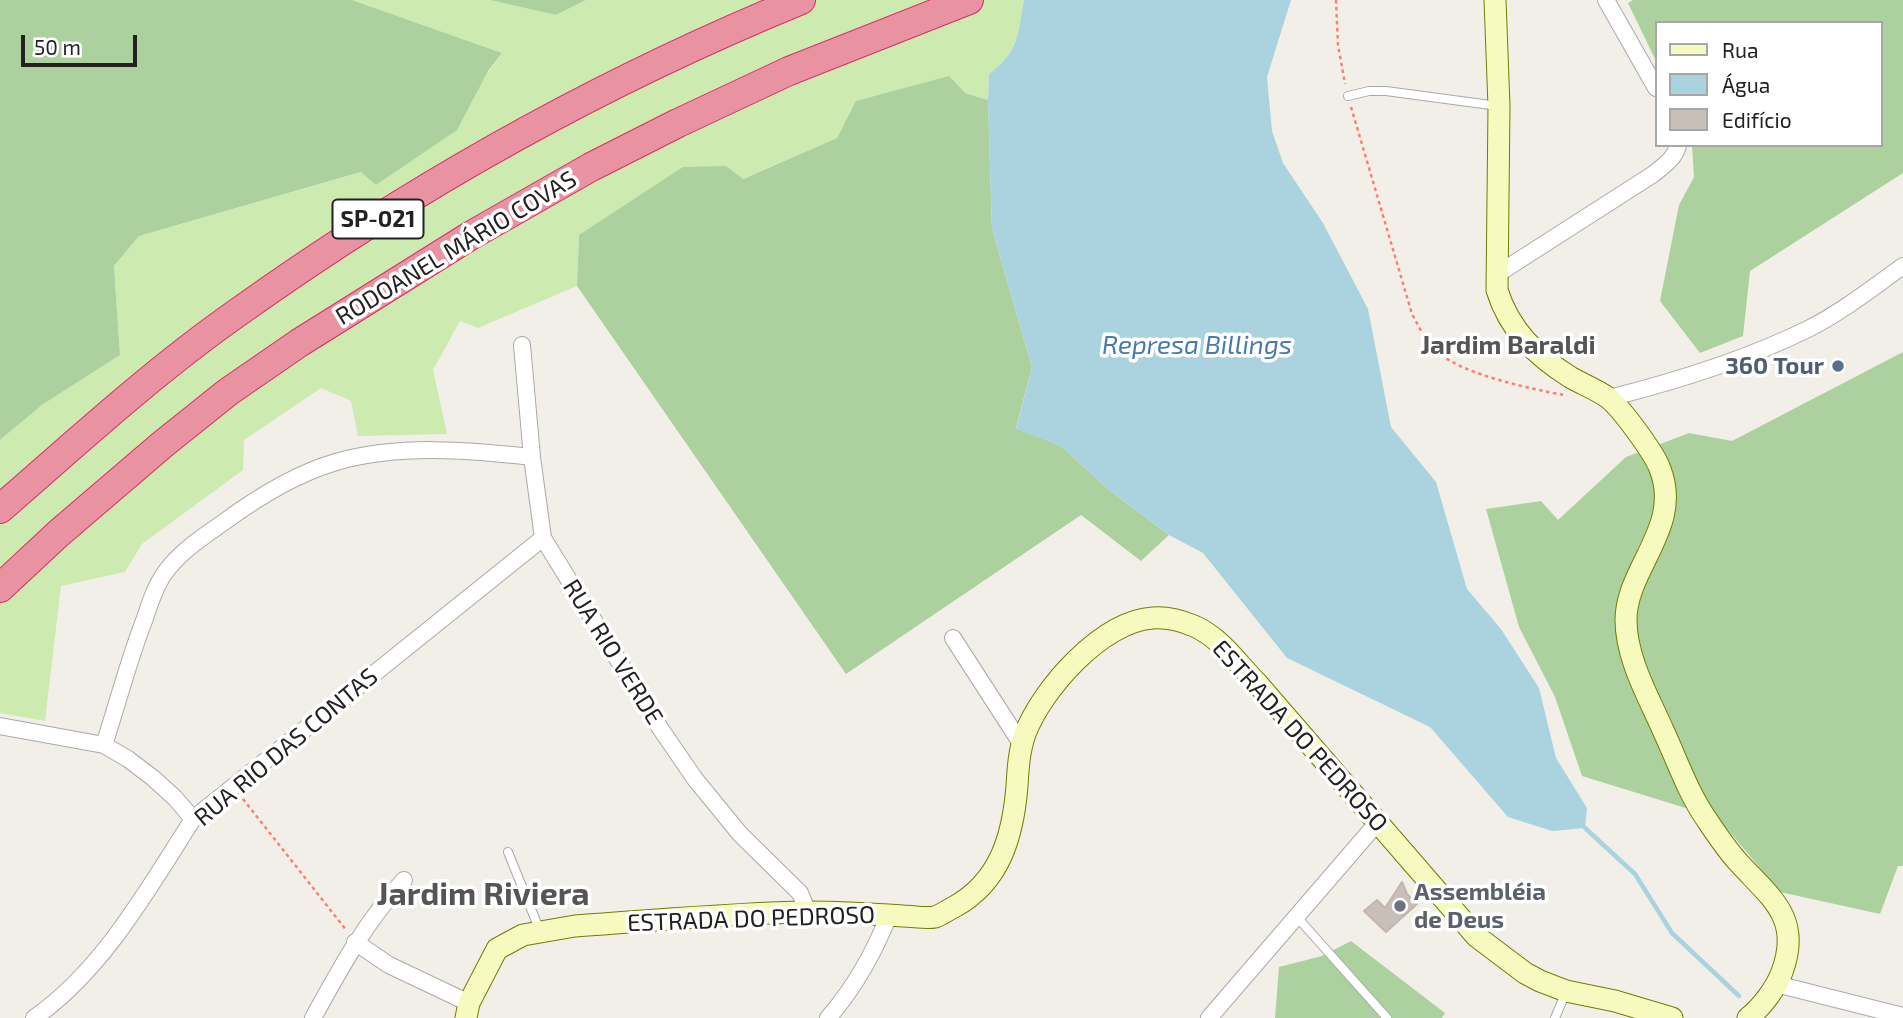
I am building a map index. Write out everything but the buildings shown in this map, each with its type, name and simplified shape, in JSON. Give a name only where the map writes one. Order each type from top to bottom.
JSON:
[{"type":"highway","name":"SP-021","points":[[0,509],[139,388],[236,313],[430,185],[539,123],[640,72],[726,31],[801,0]]},
{"type":"highway","name":"RODOANEL MÁRIO COVAS","points":[[0,588],[59,533],[163,444],[228,393],[299,343],[470,236],[592,167],[789,71],[970,0]]},
{"type":"main road","points":[[1495,0],[1499,106],[1497,290],[1502,305],[1521,338],[1554,367],[1609,398],[1653,454],[1665,485],[1666,501],[1661,525],[1634,589],[1626,619],[1636,667],[1691,793],[1728,851],[1773,899],[1783,914],[1788,929],[1786,960],[1776,985],[1754,1012]]},
{"type":"main road","name":"ESTRADA DO PEDROSO","points":[[468,1010],[497,949],[523,935],[540,931],[575,926],[808,912],[933,918],[969,898],[990,878],[1003,852],[1014,811],[1022,745],[1032,717],[1064,671],[1088,649],[1130,624],[1152,618],[1172,619],[1195,626],[1220,644],[1476,936],[1525,973],[1566,991],[1672,1018]]},
{"type":"street","points":[[1606,0],[1654,84]]},
{"type":"street","points":[[1496,275],[1651,175],[1667,163],[1678,147]]},
{"type":"street","points":[[1609,398],[1684,378],[1782,341],[1811,328],[1903,267]]},
{"type":"street","name":"RUA RIO VERDE","points":[[522,345],[532,457],[544,538],[660,728],[695,779],[740,834],[800,893],[808,912]]},
{"type":"street","points":[[104,745],[139,633],[163,575],[187,549],[246,506],[298,477],[358,457],[408,451],[475,451],[532,457]]},
{"type":"street","name":"RUA RIO DAS CONTAS","points":[[33,1018],[63,997],[89,971],[194,820],[544,538]]},
{"type":"street","points":[[953,638],[1022,745]]},
{"type":"street","points":[[0,726],[104,745],[153,778],[194,820]]},
{"type":"street","points":[[1209,1018],[1378,822]]},
{"type":"street","points":[[313,1018],[355,942],[379,907],[404,880]]},
{"type":"street","points":[[828,1018],[849,994],[877,944],[889,915]]},
{"type":"street","points":[[355,942],[468,1010]]},
{"type":"street","points":[[1776,985],[1903,1016]]},
{"type":"lane","points":[[1348,96],[1385,91],[1499,106]]},
{"type":"lane","points":[[508,852],[540,931]]},
{"type":"lane","points":[[1296,916],[1387,1018]]},
{"type":"lane","points":[[1555,1018],[1566,991]]},
{"type":"path","points":[[1336,0],[1335,23],[1348,96],[1412,314],[1427,340],[1441,355],[1458,365],[1541,391],[1564,395]]},
{"type":"path","points":[[233,787],[355,942]]},
{"type":"green space","points":[[0,0],[352,0],[502,53],[488,71],[457,130],[376,185],[361,172],[139,236],[114,266],[120,355],[42,405],[0,440]]},
{"type":"green space","points":[[352,0],[490,0],[556,15],[586,0],[1024,0],[1012,50],[989,74],[988,100],[965,93],[857,101],[837,138],[742,179],[579,235],[577,286],[478,328],[460,321],[433,370],[447,434],[358,436],[351,401],[321,388],[244,440],[243,470],[142,544],[125,572],[61,586],[45,721],[0,713],[0,440],[42,405],[120,355],[114,266],[139,236],[362,172],[489,71],[502,53]]},
{"type":"green space","points":[[490,0],[586,0],[556,15]]},
{"type":"green space","points":[[1633,0],[1903,0],[1903,173],[1750,271],[1743,336],[1700,353],[1660,301],[1679,205],[1694,177],[1692,147],[1882,147],[1882,21],[1654,21],[1654,57],[1628,3]]},
{"type":"green space","points":[[949,76],[965,93],[988,100],[992,229],[1032,367],[1016,428],[1061,446],[1109,490],[1169,535],[1141,561],[1081,515],[846,674],[577,286],[579,235],[683,167],[726,166],[743,179],[837,138],[856,101]]},
{"type":"green space","points":[[1903,352],[1903,866],[1898,866],[1880,914],[1780,892],[1718,818],[1582,776],[1555,697],[1519,627],[1486,509],[1541,501],[1558,520],[1626,457],[1689,433],[1732,441]]},
{"type":"green space","points":[[1351,941],[1445,1013],[1442,1018],[1275,1018],[1279,967],[1322,956]]},
{"type":"water","name":"Represa Billings","points":[[1024,0],[1291,0],[1267,77],[1272,131],[1283,163],[1323,223],[1368,309],[1391,427],[1436,482],[1467,589],[1501,629],[1539,688],[1556,758],[1587,808],[1585,828],[1552,831],[1508,817],[1430,727],[1287,658],[1203,553],[1169,535],[1109,490],[1061,446],[1016,429],[1032,367],[992,229],[988,100],[989,74],[1012,50]]},
{"type":"waterway","points":[[1585,828],[1635,874],[1672,933],[1739,996]]},
{"type":"place","name":"360 Tour","points":[[1838,366]]},
{"type":"place","name":"Assembléia de Deus","points":[[1400,906]]},
{"type":"district","name":"Jardim Baraldi","points":[[1508,345]]},
{"type":"district","name":"Jardim Riviera","points":[[483,894]]}]
